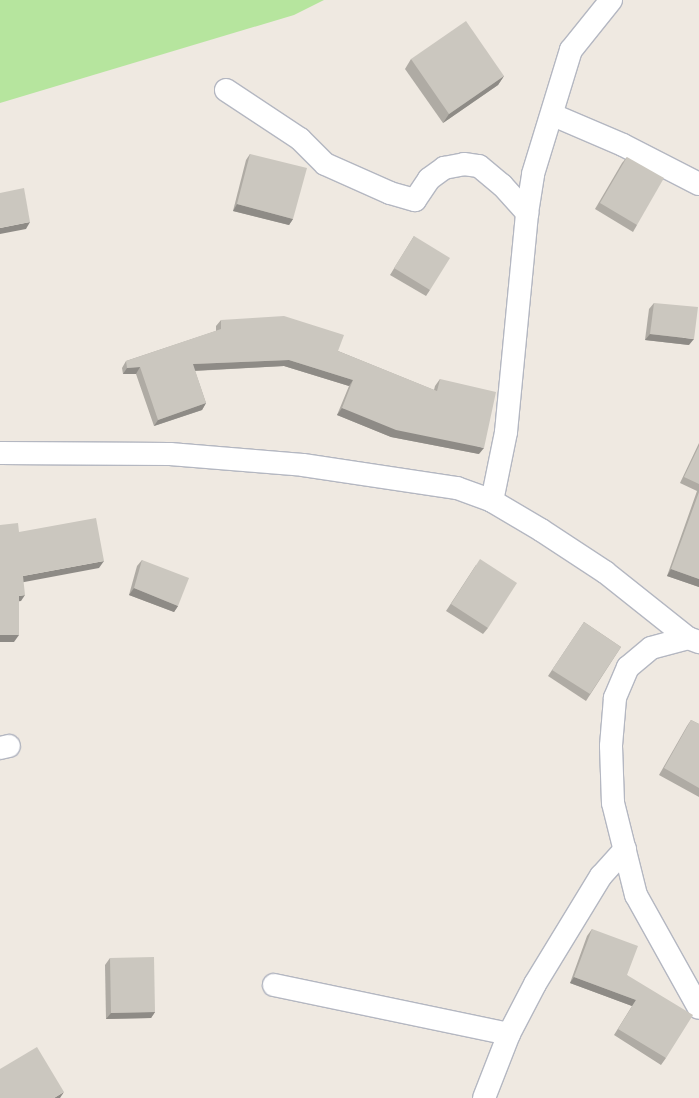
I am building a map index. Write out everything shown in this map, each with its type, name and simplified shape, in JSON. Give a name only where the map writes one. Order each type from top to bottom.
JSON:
[{"type":"street","points":[[492,501],[506,432],[527,213],[533,174],[553,114],[571,50],[612,0]]},
{"type":"street","points":[[226,90],[300,139],[325,164],[390,193],[415,200],[429,179],[444,168],[464,164],[479,166],[502,185],[527,213]]},
{"type":"street","points":[[553,114],[623,145],[699,184]]},
{"type":"street","points":[[0,453],[170,454],[303,465],[457,488],[492,501],[605,572],[693,640]]},
{"type":"street","points":[[693,640],[651,648],[628,666],[615,698],[611,746],[613,803],[636,895],[699,1008]]},
{"type":"street","points":[[484,1098],[509,1034],[535,984],[601,876],[624,849]]},
{"type":"street","points":[[274,985],[509,1034]]},
{"type":"green space","points":[[0,0],[324,0],[294,15],[0,103]]},
{"type":"building","points":[[466,21],[504,76],[449,114],[411,59]]},
{"type":"building","points":[[250,154],[307,168],[293,219],[237,204]]},
{"type":"building","points":[[627,157],[664,178],[637,225],[600,203]]},
{"type":"building","points":[[24,188],[30,222],[0,228],[0,193]]},
{"type":"building","points":[[414,236],[450,258],[430,290],[394,268]]},
{"type":"building","points":[[654,303],[698,307],[694,339],[650,334]]},
{"type":"building","points":[[284,316],[344,335],[338,351],[437,391],[440,379],[496,392],[484,448],[396,430],[342,408],[353,380],[289,360],[193,364],[206,403],[158,420],[140,367],[127,368],[126,361],[221,329],[221,320]]},
{"type":"building","points":[[699,446],[699,484],[684,477]]},
{"type":"building","points":[[699,492],[699,579],[671,569]]},
{"type":"building","points":[[96,518],[104,561],[23,576],[25,595],[19,596],[19,635],[0,635],[0,525],[18,523],[19,532]]},
{"type":"building","points":[[480,559],[517,583],[488,628],[451,604]]},
{"type":"building","points":[[142,560],[189,578],[178,606],[134,588]]},
{"type":"building","points":[[584,622],[621,647],[590,694],[552,670]]},
{"type":"building","points":[[691,720],[699,724],[699,788],[664,768]]},
{"type":"building","points":[[592,929],[638,946],[627,975],[693,1015],[666,1058],[618,1029],[636,1000],[574,977]]},
{"type":"building","points":[[154,957],[155,1012],[111,1013],[110,958]]},
{"type":"building","points":[[37,1047],[64,1092],[54,1098],[0,1098],[0,1069]]}]
